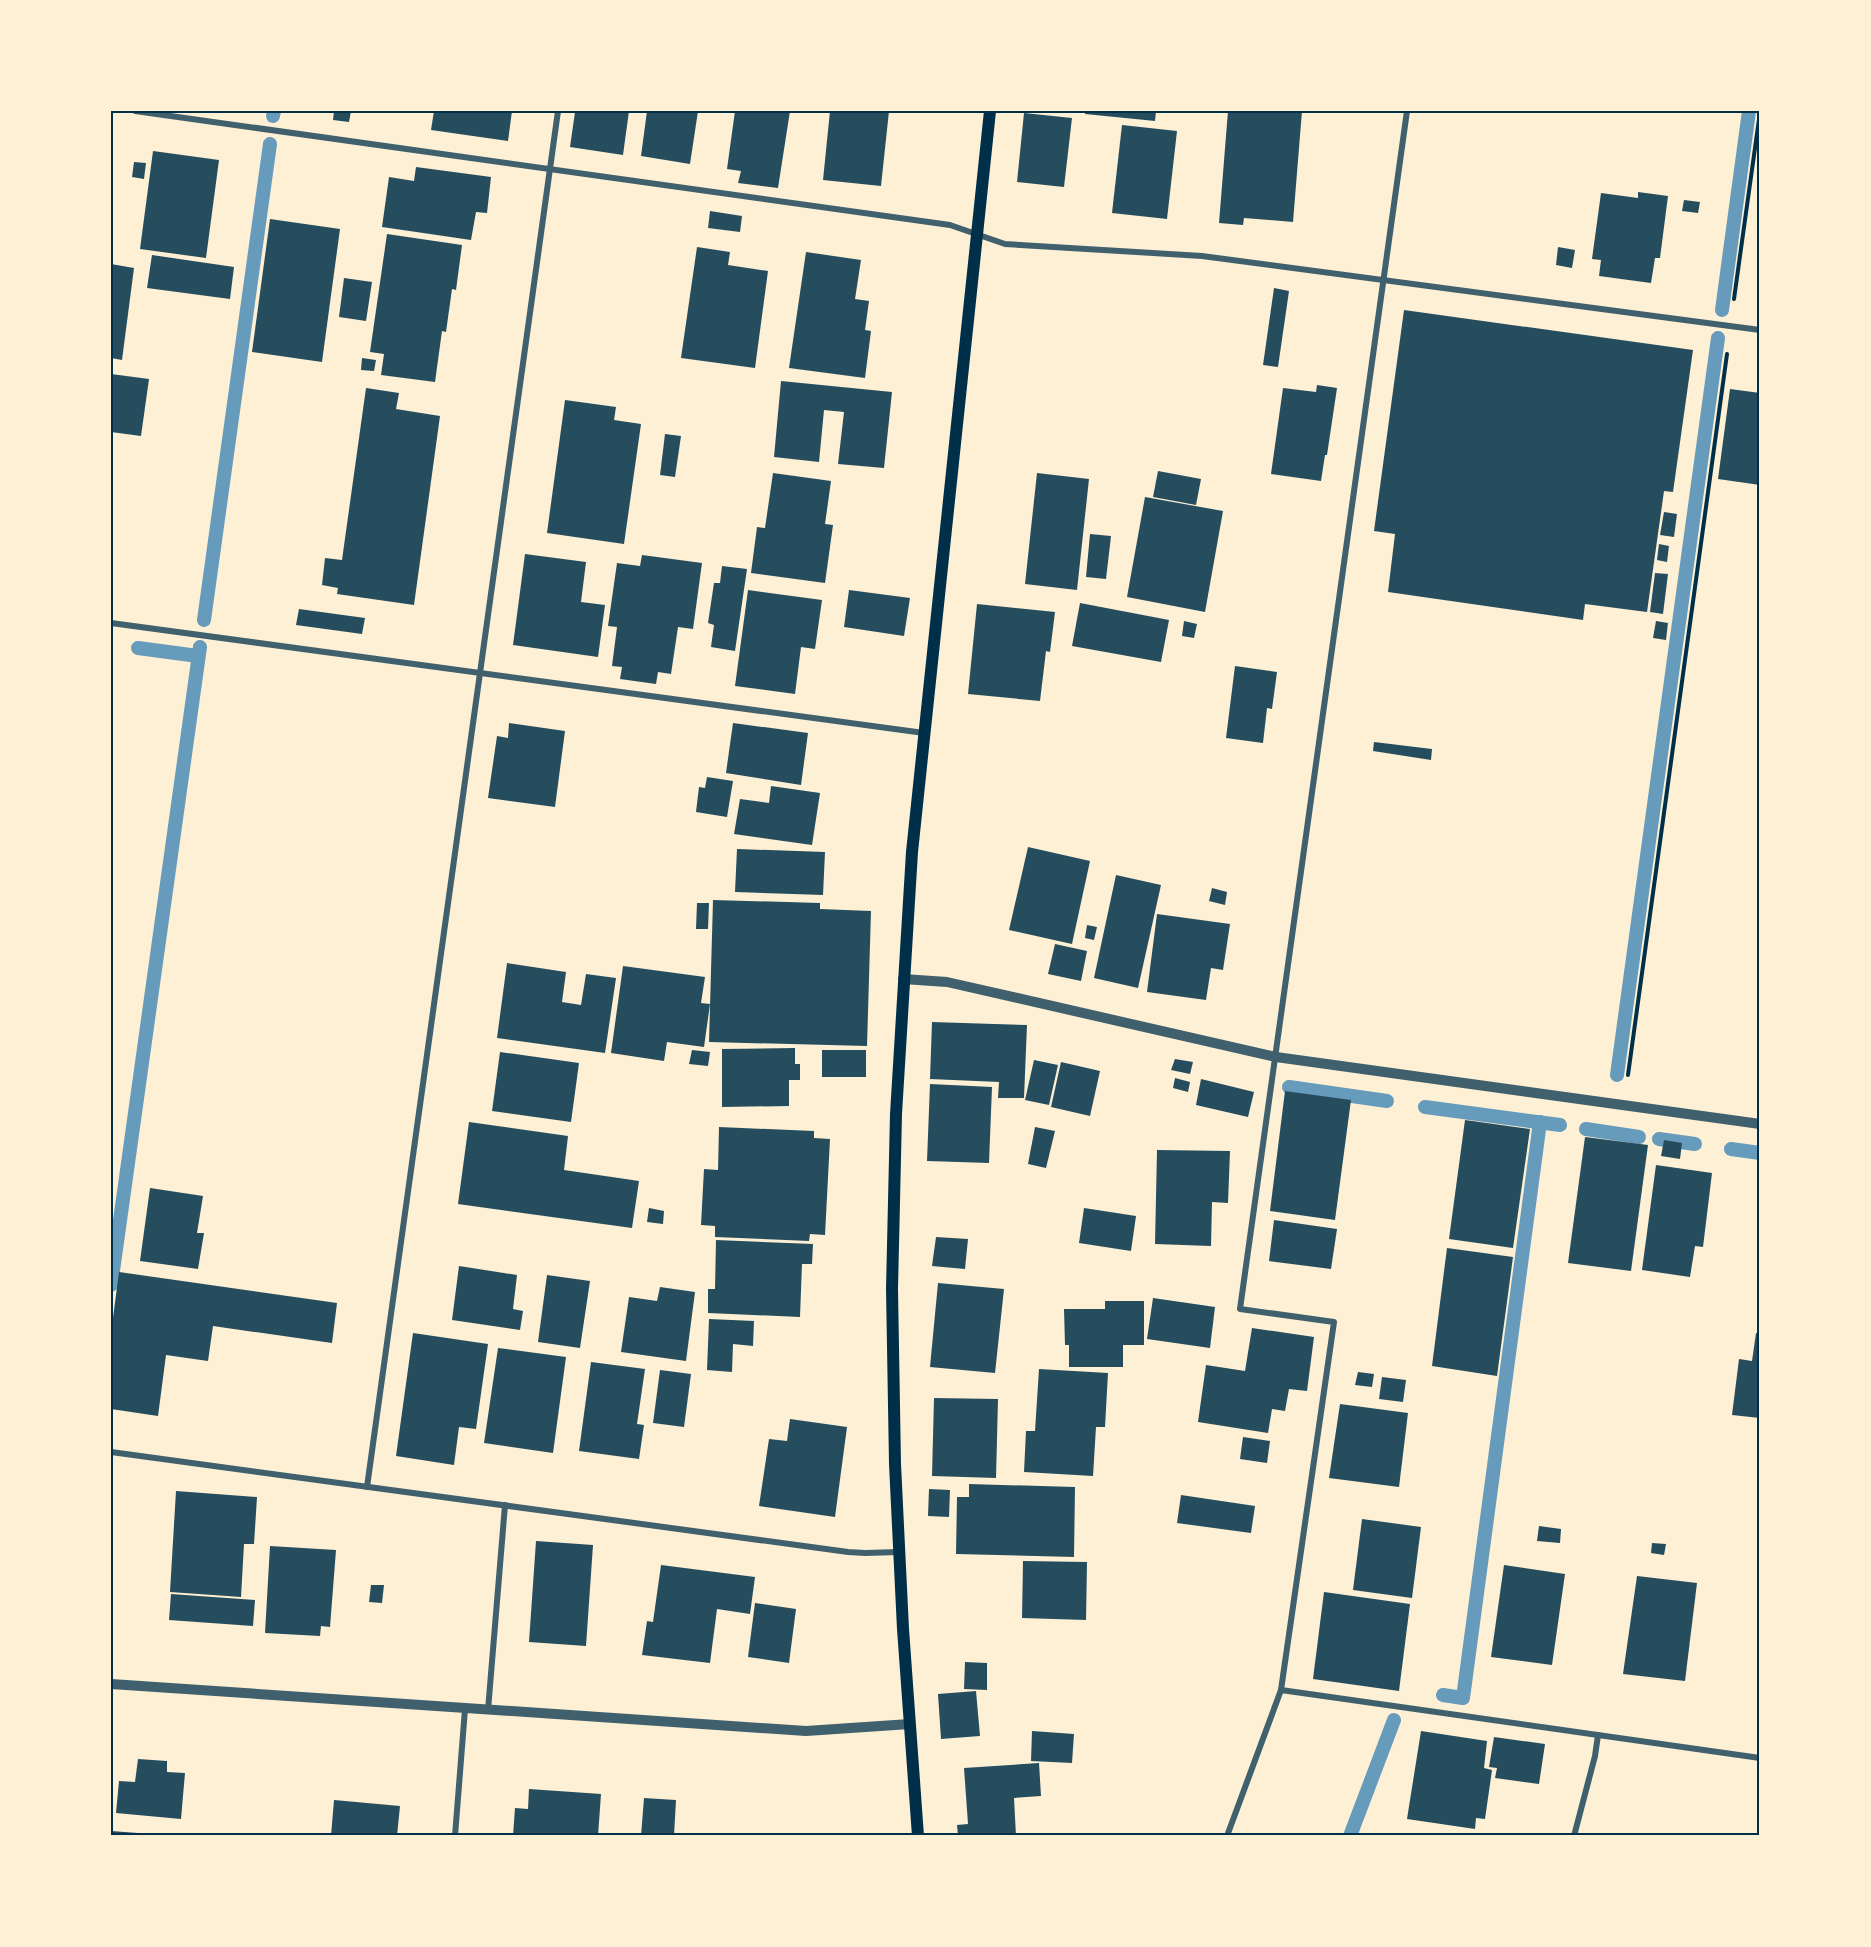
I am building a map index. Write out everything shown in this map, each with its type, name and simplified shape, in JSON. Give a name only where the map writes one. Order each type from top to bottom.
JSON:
[{"type":"main road","points":[[918,1836],[895,1464],[892,1289],[896,1114],[912,852],[990,111]]},
{"type":"street","points":[[135,111],[950,225],[1005,244],[1202,256],[1760,330]]},
{"type":"street","points":[[367,1487],[558,111]]},
{"type":"street","points":[[1227,1836],[1281,1690],[1334,1322],[1240,1309],[1407,111]]},
{"type":"street","points":[[111,623],[924,733]]},
{"type":"street","points":[[903,979],[947,982],[1276,1057],[1760,1124]]},
{"type":"street","points":[[111,1452],[865,1554],[899,1552]]},
{"type":"street","points":[[488,1710],[506,1505]]},
{"type":"street","points":[[111,1684],[806,1731],[910,1724]]},
{"type":"street","points":[[1281,1690],[1760,1758]]},
{"type":"street","points":[[455,1836],[465,1709]]},
{"type":"street","points":[[1574,1836],[1595,1756],[1598,1735]]},
{"type":"path","points":[[1734,300],[1760,112]]},
{"type":"path","points":[[1631,1053],[1727,351]]},
{"type":"building","points":[[334,111],[351,111],[349,122],[333,120]]},
{"type":"building","points":[[434,111],[512,111],[508,141],[431,130]]},
{"type":"building","points":[[629,111],[623,155],[570,147],[575,112]]},
{"type":"building","points":[[647,111],[698,111],[690,164],[641,156]]},
{"type":"building","points":[[735,111],[790,111],[778,188],[738,183],[741,171],[727,169]]},
{"type":"building","points":[[830,111],[889,111],[881,186],[823,180]]},
{"type":"building","points":[[1085,111],[1156,111],[1155,121],[1085,114]]},
{"type":"building","points":[[1228,111],[1302,111],[1293,222],[1244,218],[1243,225],[1219,223]]},
{"type":"building","points":[[1024,113],[1072,118],[1064,187],[1017,182]]},
{"type":"building","points":[[1122,125],[1177,131],[1167,219],[1112,213]]},
{"type":"building","points":[[153,151],[219,160],[206,258],[140,249]]},
{"type":"building","points":[[134,162],[146,163],[144,179],[132,177]]},
{"type":"building","points":[[416,167],[491,177],[487,213],[476,212],[471,240],[382,227],[389,177],[414,181]]},
{"type":"building","points":[[1638,192],[1668,196],[1660,258],[1655,258],[1651,283],[1599,276],[1601,260],[1592,259],[1601,193],[1638,198]]},
{"type":"building","points":[[1684,200],[1700,202],[1698,213],[1682,211]]},
{"type":"building","points":[[710,211],[742,216],[740,232],[708,228]]},
{"type":"building","points":[[270,219],[340,229],[322,362],[252,352]]},
{"type":"building","points":[[387,234],[462,245],[456,290],[452,289],[446,332],[442,331],[435,382],[381,375],[384,354],[370,352]]},
{"type":"building","points":[[697,247],[730,252],[728,265],[768,271],[755,368],[681,358]]},
{"type":"building","points":[[1558,247],[1575,250],[1572,268],[1556,265]]},
{"type":"building","points":[[806,252],[861,260],[855,299],[869,301],[865,330],[871,331],[865,378],[789,368]]},
{"type":"building","points":[[152,255],[234,267],[230,299],[147,288]]},
{"type":"building","points":[[111,264],[134,268],[122,360],[111,358]]},
{"type":"building","points":[[344,278],[372,282],[366,321],[339,317]]},
{"type":"building","points":[[1274,288],[1289,291],[1278,367],[1263,365]]},
{"type":"building","points":[[1404,310],[1693,350],[1673,492],[1664,491],[1647,612],[1585,604],[1583,620],[1388,592],[1395,534],[1374,531]]},
{"type":"building","points":[[362,358],[376,360],[374,371],[361,370]]},
{"type":"building","points":[[111,374],[149,379],[141,436],[111,432]]},
{"type":"building","points":[[781,381],[892,392],[884,468],[838,464],[844,412],[824,410],[819,462],[774,457]]},
{"type":"building","points":[[1317,385],[1337,388],[1321,481],[1271,474],[1283,388],[1316,392]]},
{"type":"building","points":[[366,388],[399,393],[396,409],[440,416],[414,605],[337,594],[338,588],[322,585],[325,558],[342,560]]},
{"type":"building","points":[[1730,389],[1760,393],[1760,485],[1718,479]]},
{"type":"building","points":[[565,400],[616,407],[614,420],[641,424],[624,544],[547,533]]},
{"type":"building","points":[[665,434],[681,436],[675,477],[660,475]]},
{"type":"building","points":[[1158,471],[1201,479],[1196,505],[1153,497]]},
{"type":"building","points":[[773,473],[831,481],[825,524],[833,525],[825,583],[751,573],[757,527],[765,528]]},
{"type":"building","points":[[1037,473],[1089,479],[1077,590],[1025,584]]},
{"type":"building","points":[[1145,497],[1223,511],[1205,612],[1127,597]]},
{"type":"building","points":[[1664,512],[1677,514],[1674,537],[1660,535]]},
{"type":"building","points":[[1090,534],[1111,536],[1106,579],[1086,577]]},
{"type":"building","points":[[1659,544],[1669,546],[1667,562],[1657,560]]},
{"type":"building","points":[[525,554],[586,562],[581,602],[605,605],[598,657],[513,645]]},
{"type":"building","points":[[642,555],[702,563],[693,629],[678,627],[671,674],[658,672],[656,684],[620,679],[622,667],[612,666],[617,627],[608,626],[617,563],[640,566]]},
{"type":"building","points":[[722,566],[747,569],[735,651],[711,647],[714,625],[708,623],[714,583],[720,583]]},
{"type":"building","points":[[1655,573],[1668,574],[1663,614],[1650,612]]},
{"type":"building","points":[[748,590],[822,600],[815,649],[801,647],[795,694],[735,686]]},
{"type":"building","points":[[849,590],[910,598],[904,636],[844,627]]},
{"type":"building","points":[[1080,603],[1169,620],[1161,662],[1072,646]]},
{"type":"building","points":[[977,604],[1055,612],[1050,652],[1046,651],[1040,701],[968,694]]},
{"type":"building","points":[[299,609],[365,618],[362,634],[296,625]]},
{"type":"building","points":[[1184,621],[1197,624],[1194,638],[1182,636]]},
{"type":"building","points":[[1656,621],[1668,623],[1666,640],[1653,638]]},
{"type":"building","points":[[1235,666],[1277,672],[1272,709],[1267,708],[1263,743],[1226,738]]},
{"type":"building","points":[[509,723],[565,731],[555,807],[488,798],[497,736],[508,738]]},
{"type":"building","points":[[733,723],[808,733],[801,785],[726,773]]},
{"type":"building","points":[[1374,742],[1432,749],[1431,760],[1373,751]]},
{"type":"building","points":[[707,777],[733,781],[727,817],[696,812],[699,787],[705,788]]},
{"type":"building","points":[[771,786],[820,793],[812,845],[734,834],[740,799],[769,803]]},
{"type":"building","points":[[1028,847],[1090,861],[1072,944],[1009,930]]},
{"type":"building","points":[[737,849],[825,852],[823,895],[735,892]]},
{"type":"building","points":[[1116,875],[1161,885],[1138,988],[1094,978]]},
{"type":"building","points":[[1212,888],[1227,892],[1225,905],[1209,901]]},
{"type":"building","points":[[713,900],[820,903],[820,909],[871,911],[867,1046],[709,1042]]},
{"type":"building","points":[[697,903],[709,903],[708,929],[696,929]]},
{"type":"building","points":[[1157,914],[1230,924],[1223,970],[1211,968],[1206,1000],[1147,992]]},
{"type":"building","points":[[1087,925],[1097,927],[1094,940],[1085,938]]},
{"type":"building","points":[[1055,944],[1087,951],[1081,981],[1048,974]]},
{"type":"building","points":[[507,963],[566,972],[562,1002],[581,1005],[586,974],[616,978],[605,1053],[497,1038]]},
{"type":"building","points":[[623,966],[705,977],[701,1003],[710,1004],[704,1047],[667,1042],[664,1061],[611,1053]]},
{"type":"building","points":[[932,1022],[1027,1025],[1024,1098],[998,1098],[999,1082],[930,1079]]},
{"type":"building","points":[[795,1048],[795,1064],[800,1064],[800,1080],[789,1080],[789,1106],[722,1107],[722,1049]]},
{"type":"building","points":[[692,1050],[710,1052],[708,1066],[689,1064]]},
{"type":"building","points":[[822,1050],[866,1050],[866,1077],[822,1077]]},
{"type":"building","points":[[500,1052],[579,1063],[571,1122],[492,1111]]},
{"type":"building","points":[[1175,1059],[1193,1062],[1190,1074],[1171,1070]]},
{"type":"building","points":[[1034,1060],[1058,1065],[1049,1105],[1025,1100]]},
{"type":"building","points":[[1061,1062],[1100,1071],[1090,1116],[1051,1107]]},
{"type":"building","points":[[1175,1078],[1190,1082],[1188,1092],[1173,1088]]},
{"type":"building","points":[[1201,1079],[1254,1092],[1248,1117],[1196,1105]]},
{"type":"building","points":[[930,1084],[992,1087],[989,1163],[927,1161]]},
{"type":"building","points":[[1285,1091],[1351,1100],[1335,1220],[1270,1211]]},
{"type":"building","points":[[1465,1120],[1530,1129],[1513,1248],[1449,1239]]},
{"type":"building","points":[[469,1122],[568,1136],[564,1170],[639,1181],[632,1228],[458,1204]]},
{"type":"building","points":[[719,1127],[814,1131],[814,1138],[830,1139],[825,1235],[810,1234],[809,1241],[715,1237],[715,1226],[701,1225],[704,1169],[718,1170]]},
{"type":"building","points":[[1035,1127],[1055,1131],[1046,1168],[1028,1164]]},
{"type":"building","points":[[1585,1137],[1648,1145],[1631,1271],[1568,1263]]},
{"type":"building","points":[[1664,1140],[1682,1143],[1680,1159],[1661,1156]]},
{"type":"building","points":[[1157,1150],[1230,1151],[1228,1203],[1212,1202],[1211,1246],[1155,1244]]},
{"type":"building","points":[[1656,1165],[1712,1173],[1703,1247],[1695,1246],[1690,1277],[1642,1270]]},
{"type":"building","points":[[150,1188],[203,1196],[197,1233],[204,1233],[198,1269],[140,1261]]},
{"type":"building","points":[[649,1208],[664,1211],[663,1224],[647,1222]]},
{"type":"building","points":[[1084,1208],[1136,1216],[1131,1251],[1079,1243]]},
{"type":"building","points":[[1274,1220],[1337,1229],[1331,1269],[1269,1261]]},
{"type":"building","points":[[936,1237],[968,1239],[965,1269],[932,1266]]},
{"type":"building","points":[[716,1240],[813,1244],[812,1264],[802,1264],[800,1317],[708,1313],[708,1289],[715,1289]]},
{"type":"building","points":[[1447,1248],[1513,1257],[1497,1376],[1432,1366]]},
{"type":"building","points":[[459,1266],[517,1275],[513,1309],[523,1311],[520,1330],[452,1320]]},
{"type":"building","points":[[119,1272],[337,1303],[332,1343],[213,1326],[208,1361],[166,1355],[158,1416],[111,1409],[111,1333]]},
{"type":"building","points":[[547,1275],[590,1281],[580,1348],[538,1342]]},
{"type":"building","points":[[938,1283],[1004,1289],[995,1373],[930,1367]]},
{"type":"building","points":[[660,1287],[695,1292],[686,1361],[621,1352],[629,1297],[657,1301]]},
{"type":"building","points":[[1153,1298],[1215,1307],[1210,1348],[1147,1339]]},
{"type":"building","points":[[1105,1301],[1144,1301],[1144,1345],[1123,1345],[1123,1367],[1069,1367],[1069,1345],[1065,1345],[1064,1309],[1105,1309]]},
{"type":"building","points":[[709,1319],[754,1321],[753,1346],[733,1344],[732,1372],[707,1370]]},
{"type":"building","points":[[1252,1328],[1314,1337],[1307,1391],[1289,1389],[1285,1411],[1272,1409],[1268,1433],[1198,1422],[1206,1365],[1245,1371]]},
{"type":"building","points":[[413,1333],[488,1344],[476,1429],[459,1427],[454,1465],[396,1456]]},
{"type":"building","points":[[1756,1333],[1760,1333],[1760,1418],[1732,1415],[1739,1359],[1752,1361]]},
{"type":"building","points":[[498,1348],[566,1357],[553,1453],[484,1443]]},
{"type":"building","points":[[591,1362],[645,1369],[637,1424],[644,1425],[639,1459],[579,1451]]},
{"type":"building","points":[[1039,1369],[1108,1373],[1105,1427],[1096,1427],[1093,1476],[1024,1472],[1026,1431],[1035,1431]]},
{"type":"building","points":[[660,1370],[691,1374],[684,1427],[653,1423]]},
{"type":"building","points":[[1358,1372],[1374,1374],[1372,1387],[1355,1385]]},
{"type":"building","points":[[1382,1377],[1406,1380],[1403,1402],[1379,1399]]},
{"type":"building","points":[[934,1398],[998,1399],[996,1478],[932,1476]]},
{"type":"building","points":[[1340,1404],[1408,1413],[1399,1487],[1329,1478]]},
{"type":"building","points":[[790,1419],[847,1427],[835,1517],[759,1506],[769,1439],[787,1441]]},
{"type":"building","points":[[1243,1437],[1270,1441],[1267,1463],[1240,1459]]},
{"type":"building","points":[[969,1484],[1075,1487],[1074,1557],[956,1554],[957,1497],[969,1497]]},
{"type":"building","points":[[929,1489],[950,1490],[949,1517],[928,1516]]},
{"type":"building","points":[[176,1491],[257,1497],[254,1544],[244,1544],[241,1597],[170,1592]]},
{"type":"building","points":[[1181,1495],[1255,1506],[1251,1533],[1177,1523]]},
{"type":"building","points":[[1362,1519],[1421,1527],[1412,1598],[1353,1590]]},
{"type":"building","points":[[1539,1526],[1561,1529],[1560,1543],[1537,1541]]},
{"type":"building","points":[[536,1541],[593,1545],[586,1646],[529,1642]]},
{"type":"building","points":[[1652,1543],[1666,1544],[1664,1555],[1651,1553]]},
{"type":"building","points":[[270,1546],[336,1550],[330,1627],[321,1626],[320,1636],[265,1633]]},
{"type":"building","points":[[1023,1561],[1087,1562],[1086,1620],[1022,1618]]},
{"type":"building","points":[[661,1565],[755,1577],[750,1614],[717,1609],[710,1663],[642,1655],[647,1621],[653,1622]]},
{"type":"building","points":[[1504,1565],[1565,1574],[1552,1665],[1491,1657]]},
{"type":"building","points":[[1637,1576],[1697,1583],[1685,1681],[1623,1674]]},
{"type":"building","points":[[371,1585],[384,1585],[382,1603],[369,1602]]},
{"type":"building","points":[[1324,1592],[1410,1604],[1399,1691],[1313,1679]]},
{"type":"building","points":[[171,1594],[255,1600],[253,1626],[169,1620]]},
{"type":"building","points":[[755,1603],[796,1609],[789,1663],[748,1657]]},
{"type":"building","points":[[965,1662],[987,1663],[987,1690],[964,1689]]},
{"type":"building","points":[[976,1691],[980,1736],[941,1739],[938,1694]]},
{"type":"building","points":[[1032,1731],[1074,1734],[1072,1763],[1031,1761]]},
{"type":"building","points":[[1421,1731],[1487,1741],[1484,1768],[1492,1770],[1485,1819],[1476,1818],[1475,1829],[1407,1819]]},
{"type":"building","points":[[1494,1737],[1545,1744],[1539,1784],[1495,1778],[1497,1768],[1489,1767]]},
{"type":"building","points":[[138,1759],[167,1761],[167,1772],[185,1773],[181,1819],[116,1813],[119,1781],[135,1782]]},
{"type":"building","points":[[1039,1763],[1041,1796],[1014,1798],[1016,1836],[958,1836],[957,1825],[968,1824],[964,1768]]},
{"type":"building","points":[[529,1789],[601,1794],[598,1836],[513,1836],[515,1808],[528,1809]]},
{"type":"building","points":[[644,1798],[676,1800],[674,1836],[641,1836]]},
{"type":"building","points":[[334,1800],[400,1806],[397,1836],[331,1836]]},
{"type":"building","points":[[111,1831],[138,1833],[137,1836],[111,1836]]},
{"type":"waterway","points":[[273,116],[274,111]]},
{"type":"waterway","points":[[1722,310],[1749,111]]},
{"type":"waterway","points":[[204,620],[270,144]]},
{"type":"waterway","points":[[1617,1075],[1718,338]]},
{"type":"waterway","points":[[111,1285],[200,647]]},
{"type":"waterway","points":[[138,648],[198,656]]},
{"type":"waterway","points":[[1289,1087],[1387,1101]]},
{"type":"waterway","points":[[1425,1107],[1560,1125]]},
{"type":"waterway","points":[[1443,1695],[1463,1698],[1540,1122]]},
{"type":"waterway","points":[[1586,1129],[1639,1137]]},
{"type":"waterway","points":[[1659,1139],[1695,1144]]},
{"type":"waterway","points":[[1731,1149],[1760,1153]]},
{"type":"waterway","points":[[1350,1836],[1394,1720]]}]
